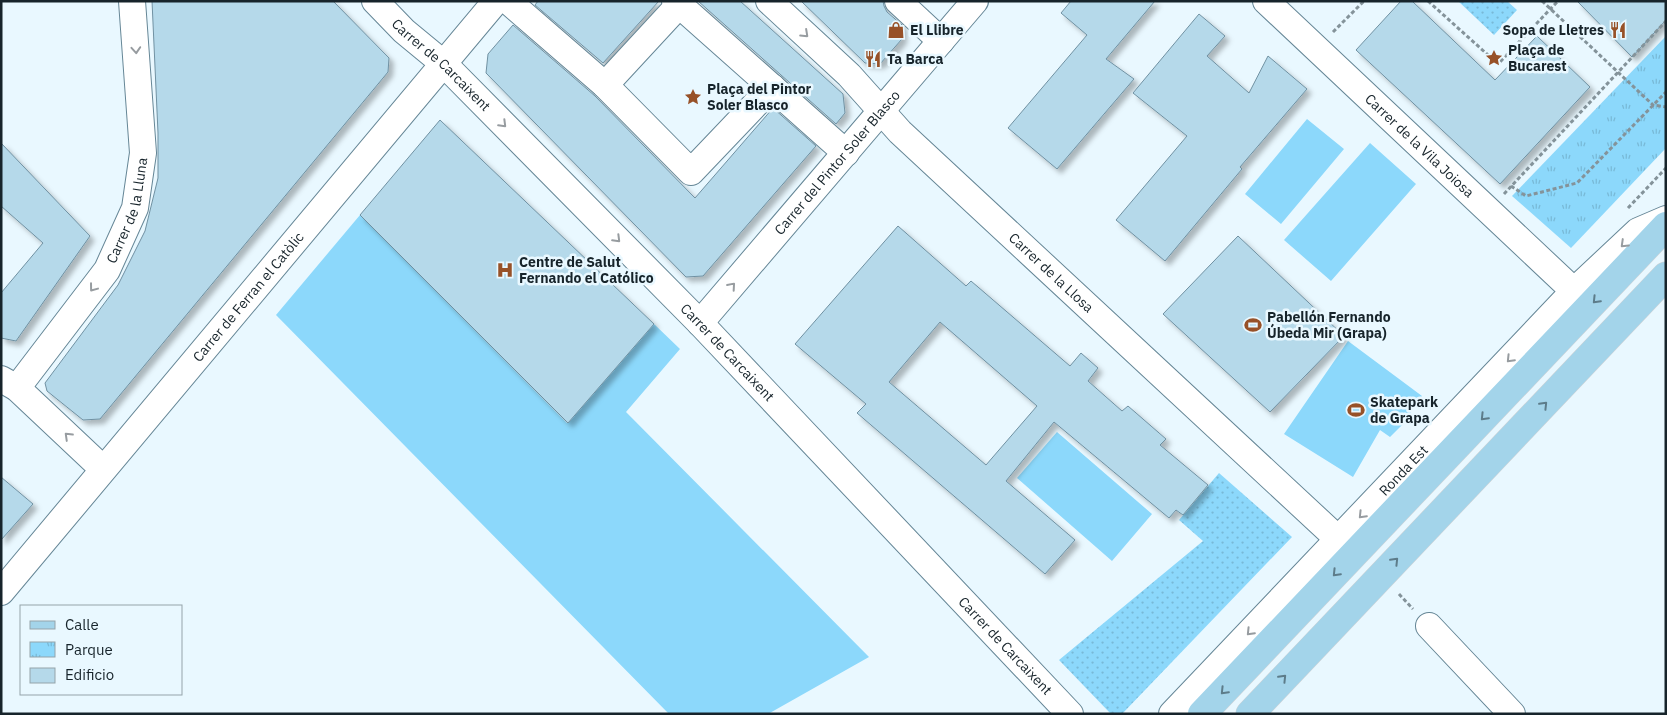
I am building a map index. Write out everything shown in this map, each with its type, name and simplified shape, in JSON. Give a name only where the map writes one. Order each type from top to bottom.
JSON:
[{"type":"main road","name":"Ronda Est","points":[[1202,714],[1666,226]]},
{"type":"main road","points":[[1250,714],[1666,276]]},
{"type":"street","name":"Carrer de la Lluna","points":[[9,383],[107,270],[135,208],[143,153],[132,1]]},
{"type":"street","name":"Carrer de Carcaixent","points":[[375,1],[404,31],[444,64],[700,323],[1070,714]]},
{"type":"street","name":"Carrer de Ferran el Catòlic","points":[[1,592],[496,1]]},
{"type":"street","points":[[508,1],[605,85],[691,172],[772,87]]},
{"type":"street","name":"Carrer de la Llosa","points":[[769,1],[849,75],[900,132],[1338,539]]},
{"type":"street","points":[[898,1],[941,42]]},
{"type":"street","name":"Carrer del Pintor Soler Blasco","points":[[700,323],[975,1]]},
{"type":"street","name":"Carrer de la Vila Joiosa","points":[[1266,1],[1574,291]]},
{"type":"street","points":[[605,85],[677,3],[846,153]]},
{"type":"street","name":"Ronda Est","points":[[1172,714],[1574,291],[1638,231],[1666,219]]},
{"type":"street","points":[[9,383],[103,469]]},
{"type":"street","points":[[1429,626],[1512,714]]},
{"type":"path","points":[[1317,49],[1364,1]]},
{"type":"path","points":[[1428,1],[1498,64],[1558,1]]},
{"type":"path","points":[[1542,1],[1653,105],[1666,106]]},
{"type":"path","points":[[1488,210],[1666,20]]},
{"type":"path","points":[[1511,186],[1526,196],[1577,183],[1666,92]]},
{"type":"green space","points":[[1458,1],[1507,1],[1517,10],[1494,35]]},
{"type":"green space","points":[[1666,36],[1666,148],[1571,248],[1512,196]]},
{"type":"green space","points":[[1307,119],[1344,149],[1281,224],[1245,194]]},
{"type":"green space","points":[[1370,143],[1416,184],[1331,281],[1284,240]]},
{"type":"green space","points":[[360,215],[567,423],[654,324],[680,349],[626,412],[869,657],[768,714],[669,714],[276,315]]},
{"type":"green space","name":"Skatepark de Grapa","points":[[1348,341],[1422,396],[1403,424],[1390,437],[1380,430],[1353,477],[1284,434]]},
{"type":"green space","points":[[1057,432],[1152,514],[1112,561],[1017,478]]},
{"type":"green space","points":[[1219,473],[1292,537],[1122,714],[1111,714],[1059,660],[1203,541],[1179,520]]},
{"type":"building","points":[[152,1],[333,1],[389,58],[388,72],[100,419],[83,420],[47,391],[45,383],[118,285],[145,231],[158,178],[158,133]]},
{"type":"building","points":[[538,1],[659,1],[603,63],[535,5]]},
{"type":"building","points":[[698,1],[740,1],[843,94],[845,113],[836,124]]},
{"type":"building","points":[[801,1],[883,1],[887,12],[902,25],[902,39],[880,64],[865,63]]},
{"type":"building","points":[[1071,1],[1155,1],[1106,59],[1134,79],[1057,169],[1008,128],[1087,35],[1061,13]]},
{"type":"building","points":[[1401,1],[1412,1],[1495,80],[1537,36],[1590,87],[1500,184],[1356,50]]},
{"type":"building","points":[[1577,1],[1666,1],[1666,20],[1632,57]]},
{"type":"building","points":[[1199,14],[1225,36],[1207,56],[1249,93],[1268,56],[1307,89],[1240,167],[1242,169],[1165,261],[1116,220],[1187,136],[1133,93]]},
{"type":"building","points":[[513,25],[595,96],[695,198],[773,108],[816,146],[703,276],[686,277],[486,73],[488,54]]},
{"type":"building","name":"Centre de Salut Fernando el Católico","points":[[440,120],[654,324],[568,423],[360,215]]},
{"type":"building","points":[[1,143],[90,236],[16,341],[1,338],[1,293],[43,243],[1,206]]},
{"type":"building","points":[[898,226],[966,286],[971,281],[1070,366],[1081,353],[1098,368],[1088,381],[1122,411],[1128,406],[1166,439],[1160,445],[1208,485],[1183,515],[1176,510],[1169,518],[1054,422],[1006,481],[1075,540],[1045,574],[857,413],[866,404],[795,344]],"holes":[[[940,322],[1037,406],[986,465],[889,382]]]},
{"type":"building","name":"Pabellón Fernando Úbeda Mir (Grapa)","points":[[1238,236],[1344,336],[1270,412],[1163,314]]},
{"type":"building","points":[[1,477],[33,504],[1,540]]},
{"type":"place","name":"El Llibre","points":[[896,30]]},
{"type":"place","name":"Sopa de Lletres","points":[[1618,30]]},
{"type":"place","name":"Plaça de Bucarest","points":[[1494,58]]},
{"type":"place","name":"Ta Barca","points":[[873,59]]},
{"type":"place","name":"Plaça del Pintor Soler Blasco","points":[[693,97]]},
{"type":"place","name":"Centre de Salut Fernando el Católico","points":[[505,270]]},
{"type":"place","name":"Pabellón Fernando Úbeda Mir (Grapa)","points":[[1253,325]]},
{"type":"place","name":"Skatepark de Grapa","points":[[1356,410]]}]
